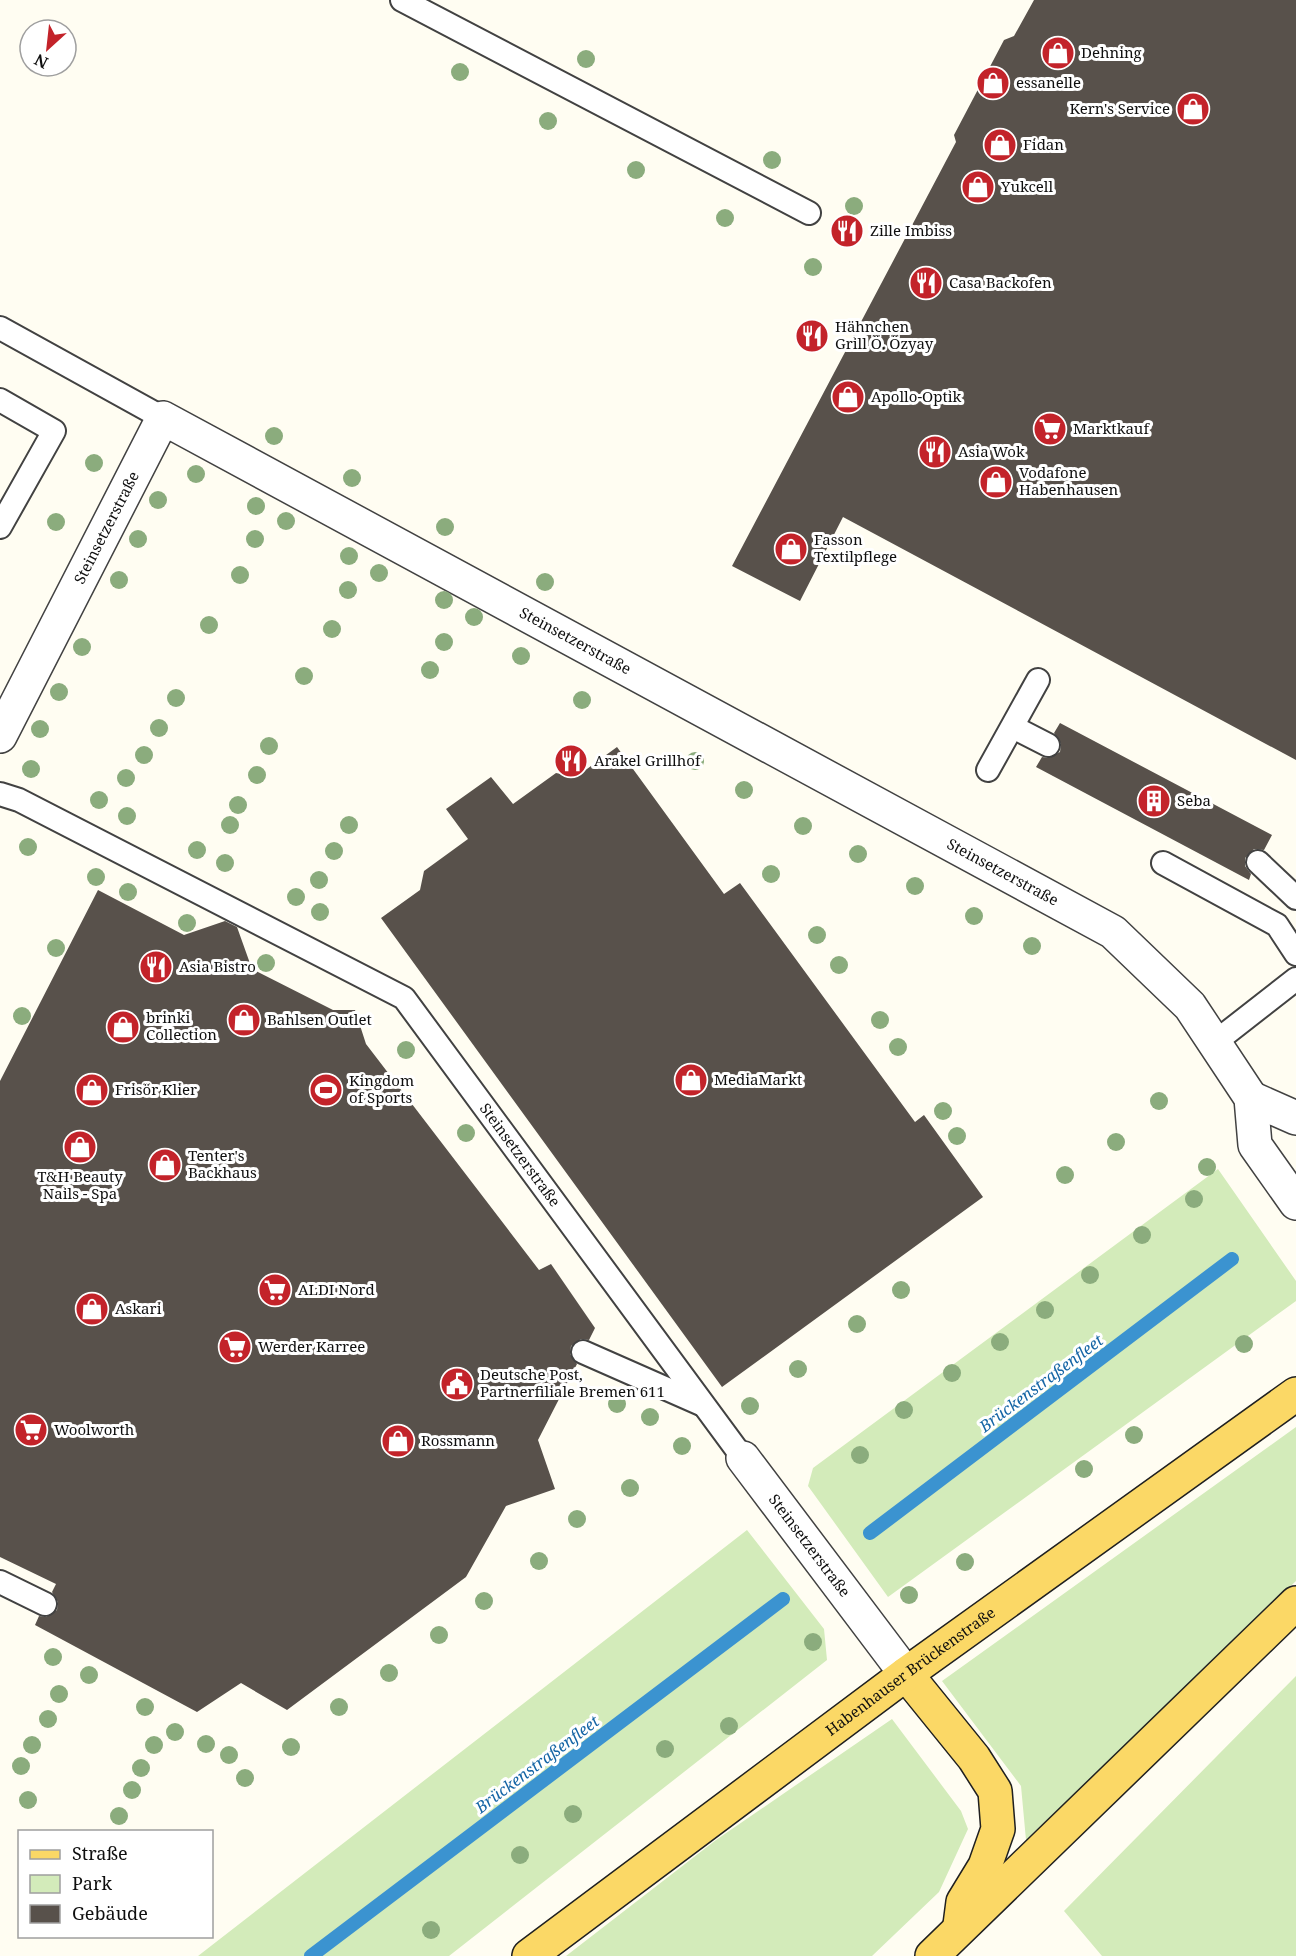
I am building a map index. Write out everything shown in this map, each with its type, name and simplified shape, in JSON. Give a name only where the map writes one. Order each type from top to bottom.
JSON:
[{"type":"main road","name":"Habenhauser Brückenstraße","points":[[529,1956],[906,1674],[1296,1394]]},
{"type":"main road","points":[[932,1956],[1296,1602]]},
{"type":"main road","points":[[906,1674],[974,1758],[995,1791],[998,1829],[985,1866],[963,1902],[959,1930]]},
{"type":"street","name":"Steinsetzerstraße","points":[[0,736],[164,418],[577,644],[1113,932],[1190,1006],[1251,1098],[1255,1145],[1296,1203]]},
{"type":"street","points":[[1251,1098],[1296,1118]]},
{"type":"street","name":"Steinsetzerstraße","points":[[743,1458],[906,1674]]},
{"type":"lane","points":[[402,0],[808,213]]},
{"type":"lane","points":[[0,328],[164,418]]},
{"type":"lane","points":[[0,400],[54,430],[0,527]]},
{"type":"lane","points":[[988,770],[1038,680]]},
{"type":"lane","points":[[1013,727],[1048,745]]},
{"type":"lane","name":"Steinsetzerstraße","points":[[0,794],[28,804],[404,998],[743,1458]]},
{"type":"lane","points":[[1258,862],[1296,898]]},
{"type":"lane","points":[[1163,863],[1277,925],[1296,954]]},
{"type":"lane","points":[[1214,1043],[1296,979]]},
{"type":"lane","points":[[583,1352],[702,1404]]},
{"type":"lane","points":[[0,1582],[45,1604]]},
{"type":"green space","points":[[1218,1169],[1296,1281],[1296,1301],[888,1597],[808,1486],[813,1468]]},
{"type":"green space","points":[[1296,1427],[1296,1581],[1026,1840],[1021,1786],[942,1681]]},
{"type":"green space","points":[[747,1530],[824,1629],[827,1660],[449,1956],[198,1956]]},
{"type":"green space","points":[[1296,1676],[1296,1956],[1102,1956],[1064,1911]]},
{"type":"green space","points":[[892,1719],[961,1811],[968,1829],[939,1892],[872,1956],[566,1956],[716,1840]]},
{"type":"building","name":"Marktkauf","points":[[1034,0],[1296,0],[1296,760],[843,517],[800,601],[732,566],[956,142],[954,135],[1004,40],[1014,36]]},
{"type":"building","name":"Seba","points":[[1060,723],[1272,835],[1264,850],[1254,849],[1245,858],[1245,866],[1251,874],[1249,880],[1036,767],[1042,757],[1049,758],[1060,752],[1061,744],[1054,733]]},
{"type":"building","name":"MediaMarkt","points":[[617,747],[724,894],[740,883],[915,1122],[924,1115],[983,1197],[722,1387],[381,918],[420,890],[424,871],[468,839],[446,809],[491,777],[513,804],[556,773],[576,777]]},
{"type":"building","points":[[98,890],[184,935],[225,921],[237,927],[252,969],[333,1010],[355,1010],[366,1044],[539,1270],[551,1264],[595,1328],[589,1340],[581,1339],[571,1346],[570,1354],[577,1364],[538,1440],[555,1489],[506,1506],[466,1577],[287,1710],[241,1683],[197,1712],[35,1625],[39,1616],[46,1617],[57,1610],[58,1602],[52,1592],[56,1584],[0,1557],[0,1081]]},
{"type":"waterway","name":"Brückenstraßenfleet","points":[[870,1533],[1232,1259]]},
{"type":"waterway","name":"Brückenstraßenfleet","points":[[311,1956],[783,1599]]},
{"type":"place","name":"Dehning","points":[[1058,53]]},
{"type":"place","name":"essanelle","points":[[993,83]]},
{"type":"place","name":"Kern's Service","points":[[1193,109]]},
{"type":"place","name":"Fidan","points":[[1000,145]]},
{"type":"place","name":"Yukcell","points":[[978,187]]},
{"type":"place","name":"Zille Imbiss","points":[[847,231]]},
{"type":"place","name":"Casa Backofen","points":[[926,283]]},
{"type":"place","name":"Hähnchen Grill Ö. Özyay","points":[[812,336]]},
{"type":"place","name":"Apollo-Optik","points":[[848,397]]},
{"type":"place","name":"Marktkauf","points":[[1050,429]]},
{"type":"place","name":"Asia Wok","points":[[935,452]]},
{"type":"place","name":"Vodafone Habenhausen","points":[[996,482]]},
{"type":"place","name":"Fasson Textilpflege","points":[[791,549]]},
{"type":"place","name":"Arakel Grillhof","points":[[571,761]]},
{"type":"place","name":"Seba","points":[[1154,801]]},
{"type":"place","name":"Asia Bistro","points":[[156,967]]},
{"type":"place","name":"Bahlsen Outlet","points":[[244,1020]]},
{"type":"place","name":"brinki Collection","points":[[123,1027]]},
{"type":"place","name":"MediaMarkt","points":[[691,1080]]},
{"type":"place","name":"Frisör Klier","points":[[92,1090]]},
{"type":"place","name":"Kingdom of Sports","points":[[326,1090]]},
{"type":"place","name":"T&H Beauty Nails - Spa","points":[[80,1147]]},
{"type":"place","name":"Tenter's Backhaus","points":[[165,1165]]},
{"type":"place","name":"ALDI Nord","points":[[275,1290]]},
{"type":"place","name":"Askari","points":[[92,1309]]},
{"type":"place","name":"Werder Karree","points":[[235,1347]]},
{"type":"place","name":"Deutsche Post, Partnerfiliale Bremen 611","points":[[457,1384]]},
{"type":"place","name":"Woolworth","points":[[31,1430]]},
{"type":"place","name":"Rossmann","points":[[398,1441]]}]
